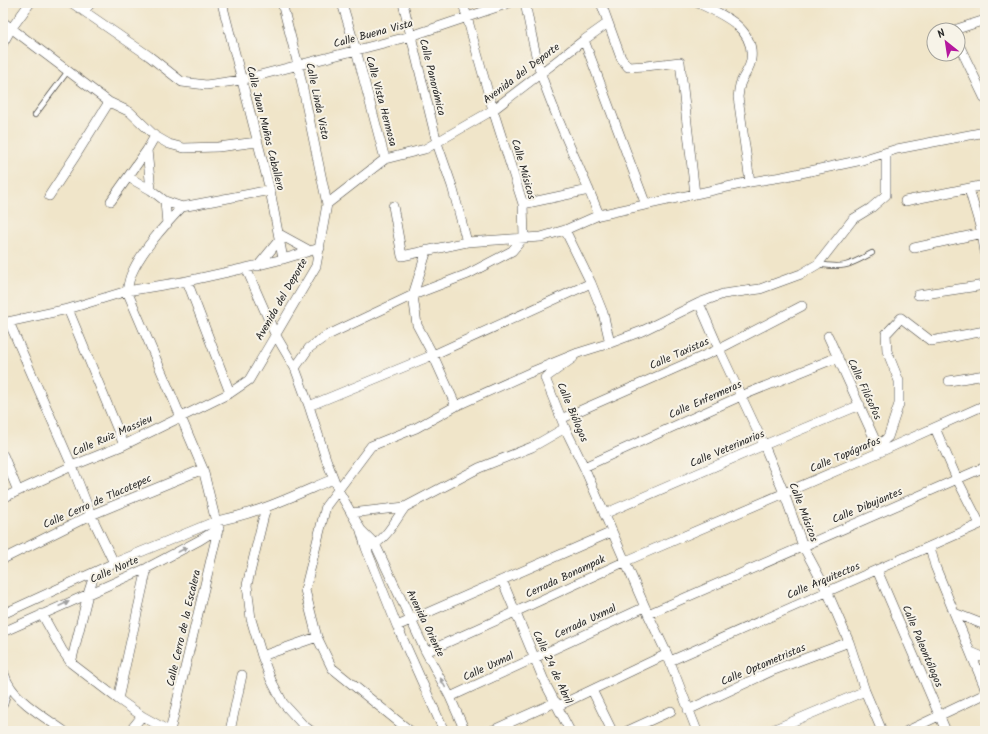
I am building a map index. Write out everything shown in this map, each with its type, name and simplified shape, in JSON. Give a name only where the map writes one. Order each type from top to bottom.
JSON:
[{"type":"street","points":[[3,43],[11,28],[30,3]]},
{"type":"street","name":"Calle Buena Vista","points":[[72,3],[149,56],[182,82],[206,85],[242,80],[411,36],[509,3]]},
{"type":"street","points":[[84,12],[91,3]]},
{"type":"street","name":"Calle Juan Muños Caballero","points":[[222,3],[270,190],[283,259]]},
{"type":"street","name":"Calle Linda Vista","points":[[282,3],[298,65],[327,204]]},
{"type":"street","name":"Calle Vista Hermosa","points":[[342,3],[385,159]]},
{"type":"street","name":"Calle Panorámica","points":[[403,3],[436,138],[452,186],[467,242]]},
{"type":"street","name":"Calle Músicos","points":[[463,3],[493,110],[522,204],[524,237]]},
{"type":"street","points":[[525,3],[541,73],[558,118],[599,215]]},
{"type":"street","points":[[601,3],[621,58],[628,66],[646,66],[680,62],[695,194]]},
{"type":"street","points":[[698,3],[735,22],[750,43],[752,60],[740,84],[738,97],[750,182]]},
{"type":"street","points":[[966,26],[985,20]]},
{"type":"street","points":[[3,22],[109,102],[130,112],[155,136],[169,144],[184,148],[218,147],[257,142]]},
{"type":"street","name":"Avenida del Deporte","points":[[385,159],[425,149],[436,138],[493,110],[608,23]]},
{"type":"street","points":[[584,40],[646,205]]},
{"type":"street","points":[[966,59],[984,94]]},
{"type":"street","points":[[49,196],[109,102]]},
{"type":"street","points":[[393,206],[402,256],[467,242],[542,236],[565,230],[599,215],[750,182],[782,177],[862,160],[897,149],[985,132]]},
{"type":"street","points":[[111,202],[155,136]]},
{"type":"street","points":[[147,150],[148,174],[151,190]]},
{"type":"street","points":[[818,264],[853,219],[871,208],[886,195],[886,153]]},
{"type":"street","points":[[327,204],[385,159]]},
{"type":"street","points":[[128,177],[151,190],[165,201],[182,207],[270,190]]},
{"type":"street","points":[[905,201],[985,185]]},
{"type":"street","points":[[970,189],[982,233],[985,252]]},
{"type":"street","points":[[522,204],[589,190]]},
{"type":"street","points":[[165,201],[167,224]]},
{"type":"street","name":"Avenida del Deporte","points":[[230,393],[249,380],[316,266],[327,204]]},
{"type":"street","points":[[182,207],[143,254],[131,276],[127,291],[202,468],[217,525]]},
{"type":"street","points":[[565,230],[603,313],[610,343]]},
{"type":"street","points":[[914,248],[982,233]]},
{"type":"street","points":[[258,266],[279,237],[310,251]]},
{"type":"street","points":[[295,368],[309,348],[326,336],[413,295],[468,274],[512,251],[524,237]]},
{"type":"street","points":[[114,564],[91,515],[72,466],[6,323],[68,309],[127,291],[187,281],[258,266],[320,248]]},
{"type":"street","points":[[427,250],[413,295],[417,325],[433,355],[456,406]]},
{"type":"street","name":"Calle Biólogos","points":[[697,731],[668,657],[584,467],[565,428],[563,418],[546,378],[571,361],[578,353],[642,331],[699,303],[723,294],[760,289],[801,274],[818,264]]},
{"type":"street","name":"Avenida Oriente","points":[[246,268],[275,334],[295,368],[338,490],[361,530],[375,544],[426,652],[450,697],[465,731]]},
{"type":"street","points":[[187,281],[230,393]]},
{"type":"street","points":[[309,406],[433,355],[590,283]]},
{"type":"street","points":[[918,294],[985,285]]},
{"type":"street","name":"Calle Músicos","points":[[699,303],[764,444],[803,546],[827,591],[848,642],[865,692],[882,731]]},
{"type":"street","name":"Calle Taxistas","points":[[563,418],[719,349],[802,306]]},
{"type":"street","points":[[68,309],[124,445]]},
{"type":"street","points":[[879,449],[888,437],[899,404],[899,381],[887,351],[886,334],[900,318],[931,341],[985,331]]},
{"type":"street","name":"Calle Filósofos","points":[[828,336],[879,449]]},
{"type":"street","points":[[410,731],[332,668],[317,637],[305,590],[326,506],[371,446],[416,428],[456,406],[578,353]]},
{"type":"street","name":"Calle Enfermeras","points":[[584,467],[741,396],[838,357]]},
{"type":"street","points":[[949,381],[985,375]]},
{"type":"street","name":"Calle Ruiz Massieu","points":[[3,498],[72,466],[124,445],[230,393]]},
{"type":"street","name":"Calle Veterinarios","points":[[604,514],[764,444],[860,405]]},
{"type":"street","name":"Calle Topógrafos","points":[[626,561],[784,493],[879,449],[935,428],[985,405]]},
{"type":"street","points":[[351,513],[405,506],[479,468],[532,448],[565,428]]},
{"type":"street","points":[[935,428],[957,479],[983,523]]},
{"type":"street","points":[[3,455],[18,491]]},
{"type":"street","name":"Calle Dibujantes","points":[[646,610],[803,546],[985,467]]},
{"type":"street","name":"Calle Cerro de Tlacotepec","points":[[3,559],[91,515],[202,468]]},
{"type":"street","name":"Calle Norte","points":[[5,613],[114,564],[217,525],[228,519],[266,507],[333,479]]},
{"type":"street","points":[[366,548],[375,544],[384,535],[405,506]]},
{"type":"street","points":[[266,507],[262,529],[247,585],[251,620],[271,680],[283,703],[303,725],[311,731]]},
{"type":"street","name":"Calle Arquitectos","points":[[491,731],[930,548],[983,523]]},
{"type":"street","name":"Calle Norte","points":[[3,632],[148,568],[200,540],[217,525]]},
{"type":"street","name":"Calle Cerro de la Escalera","points":[[170,731],[217,525]]},
{"type":"street","name":"Avenida Oriente","points":[[361,530],[366,548],[397,626],[444,731]]},
{"type":"street","points":[[397,626],[612,532]]},
{"type":"street","points":[[930,548],[935,566],[985,688]]},
{"type":"street","name":"Cerrada Bonampak","points":[[426,652],[626,561]]},
{"type":"street","points":[[118,699],[148,568]]},
{"type":"street","name":"Calle Paleontólogos","points":[[877,570],[946,731]]},
{"type":"street","points":[[72,663],[88,594],[95,572]]},
{"type":"street","name":"Calle 24 de Abril","points":[[502,580],[545,683],[570,731]]},
{"type":"street","points":[[3,603],[5,613]]},
{"type":"street","name":"Cerrada Uxmal","points":[[535,657],[646,610]]},
{"type":"street","points":[[954,613],[985,624]]},
{"type":"street","points":[[42,614],[62,650],[72,663],[142,716],[170,731]]},
{"type":"street","points":[[262,656],[317,637]]},
{"type":"street","name":"Calle Optometristas","points":[[688,710],[774,670],[848,642]]},
{"type":"street","points":[[971,652],[985,658]]},
{"type":"street","name":"Calle Uxmal","points":[[450,697],[535,657]]},
{"type":"street","points":[[3,671],[8,684],[21,698],[52,727],[64,731]]},
{"type":"street","points":[[230,731],[242,675]]},
{"type":"street","points":[[3,704],[8,684]]},
{"type":"street","points":[[592,690],[612,731]]},
{"type":"street","points":[[770,731],[865,692]]},
{"type":"street","points":[[907,731],[985,694]]},
{"type":"street","points":[[627,731],[672,710]]},
{"type":"street","points":[[130,731],[142,716]]},
{"type":"lane","points":[[35,115],[68,71]]},
{"type":"lane","points":[[818,264],[835,267],[848,265],[872,253]]}]
